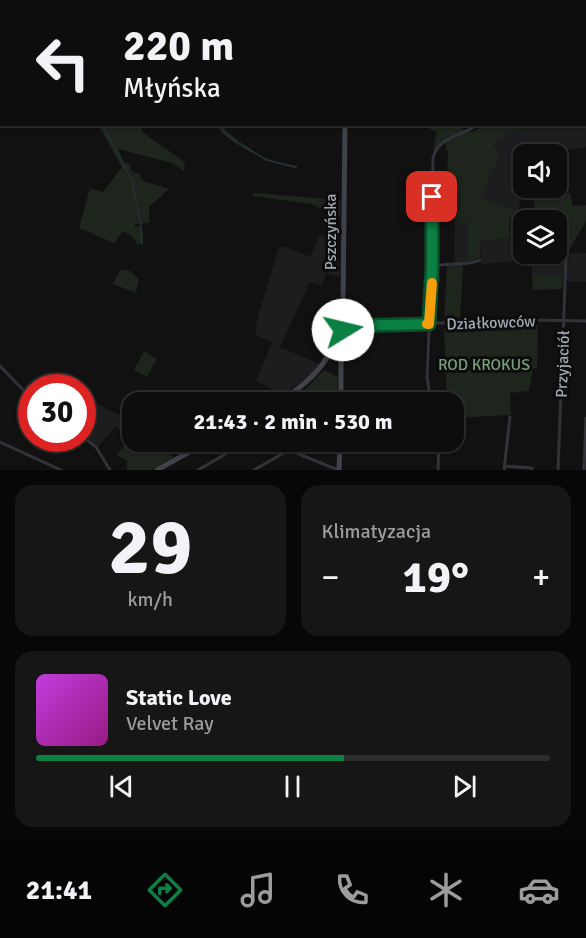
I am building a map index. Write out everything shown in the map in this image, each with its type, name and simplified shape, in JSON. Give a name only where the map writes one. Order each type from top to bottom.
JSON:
[{"type":"main road","name":"Pszczyńska","points":[[293,392],[310,380],[330,354],[338,334],[343,302],[345,126]]},
{"type":"main road","points":[[330,354],[340,360],[341,392]]},
{"type":"main road","points":[[157,470],[189,452]]},
{"type":"main road","points":[[339,470],[340,452]]},
{"type":"street","points":[[430,392],[428,377],[434,154],[444,141],[464,134],[475,126]]},
{"type":"street","points":[[432,267],[444,264],[474,263],[480,260]]},
{"type":"street","name":"Przyjaciół","points":[[558,470],[566,264]]},
{"type":"street","name":"Działkowców","points":[[340,360],[345,327],[586,321]]},
{"type":"street","points":[[0,366],[18,385]]},
{"type":"street","points":[[510,417],[504,468],[532,468],[532,470]]},
{"type":"street","points":[[584,470],[586,418]]},
{"type":"street","points":[[0,442],[61,470]]},
{"type":"street","points":[[96,447],[110,470]]},
{"type":"street","points":[[198,470],[229,452]]},
{"type":"street","points":[[254,470],[285,452]]},
{"type":"street","points":[[294,452],[339,470]]},
{"type":"street","points":[[438,470],[439,452]]},
{"type":"street","points":[[263,465],[266,470]]},
{"type":"shaded area","points":[[532,126],[586,126],[586,147],[567,150],[567,144],[513,144],[513,198],[520,198],[518,210],[479,197],[500,154],[493,144],[500,134]]},
{"type":"shaded area","points":[[468,222],[468,262],[454,263],[455,224]]},
{"type":"shaded area","points":[[510,229],[513,229],[513,261],[481,264],[480,242],[508,237]]},
{"type":"shaded area","points":[[319,235],[338,241],[340,277],[326,273],[322,285],[310,282],[280,347],[320,364],[310,376],[286,392],[279,392],[256,381],[272,343],[255,334],[258,316],[279,247],[311,257]]},
{"type":"shaded area","points":[[567,253],[586,253],[586,282],[566,281],[563,275],[532,275],[532,264],[567,264]]},
{"type":"shaded area","points":[[96,403],[122,416],[122,431],[115,427],[98,447],[96,445]]},
{"type":"green space","points":[[99,126],[142,126],[142,132],[185,162],[184,171],[172,163],[118,149],[124,162],[130,164],[131,171],[139,174],[143,181],[169,189],[149,207],[149,223],[135,224],[135,227],[142,225],[143,245],[137,244],[131,235],[123,231],[114,243],[79,228],[90,188],[103,192],[122,167]]},
{"type":"green space","points":[[219,126],[224,126],[236,139],[264,157],[275,162],[297,166],[297,169],[276,163],[246,150],[220,131]]},
{"type":"green space","points":[[423,126],[462,126],[463,133],[475,131],[482,126],[531,126],[502,136],[493,144],[500,154],[480,197],[518,210],[513,210],[513,217],[510,218],[509,237],[480,242],[480,258],[468,262],[468,222],[455,224],[453,198],[446,198],[448,154],[444,140],[433,150],[437,132]]},
{"type":"green space","points":[[253,193],[340,200],[340,217],[311,204],[253,196]]},
{"type":"green space","points":[[570,193],[573,206],[586,205],[586,221],[567,252],[567,210],[536,210],[534,200],[567,198],[567,194]]},
{"type":"green space","points":[[463,265],[460,320],[444,321],[447,266]]},
{"type":"green space","points":[[121,269],[130,271],[139,279],[136,293],[113,284]]},
{"type":"green space","points":[[532,275],[563,275],[562,289],[533,290]]},
{"type":"green space","name":"ROD KROKUS","points":[[538,323],[537,368],[533,368],[529,391],[510,393],[511,415],[464,417],[464,392],[447,392],[444,328]]},
{"type":"green space","points":[[144,351],[157,359],[147,377],[134,370]]},
{"type":"green space","points":[[324,370],[338,377],[337,392],[303,392]]},
{"type":"green space","points":[[122,448],[122,452],[164,452],[174,457],[151,470],[127,470],[127,461],[117,455]]},
{"type":"waterway","points":[[103,126],[132,181],[136,201]]},
{"type":"waterway","points":[[222,126],[224,132],[236,142]]},
{"type":"waterway","points":[[241,144],[266,160],[296,167]]},
{"type":"waterway","points":[[136,203],[141,224]]},
{"type":"waterway","points":[[141,226],[142,242]]},
{"type":"slow traffic","points":[[427,324],[429,324],[432,283]]},
{"type":"route","points":[[343,330],[346,326],[429,324],[432,197]]}]
